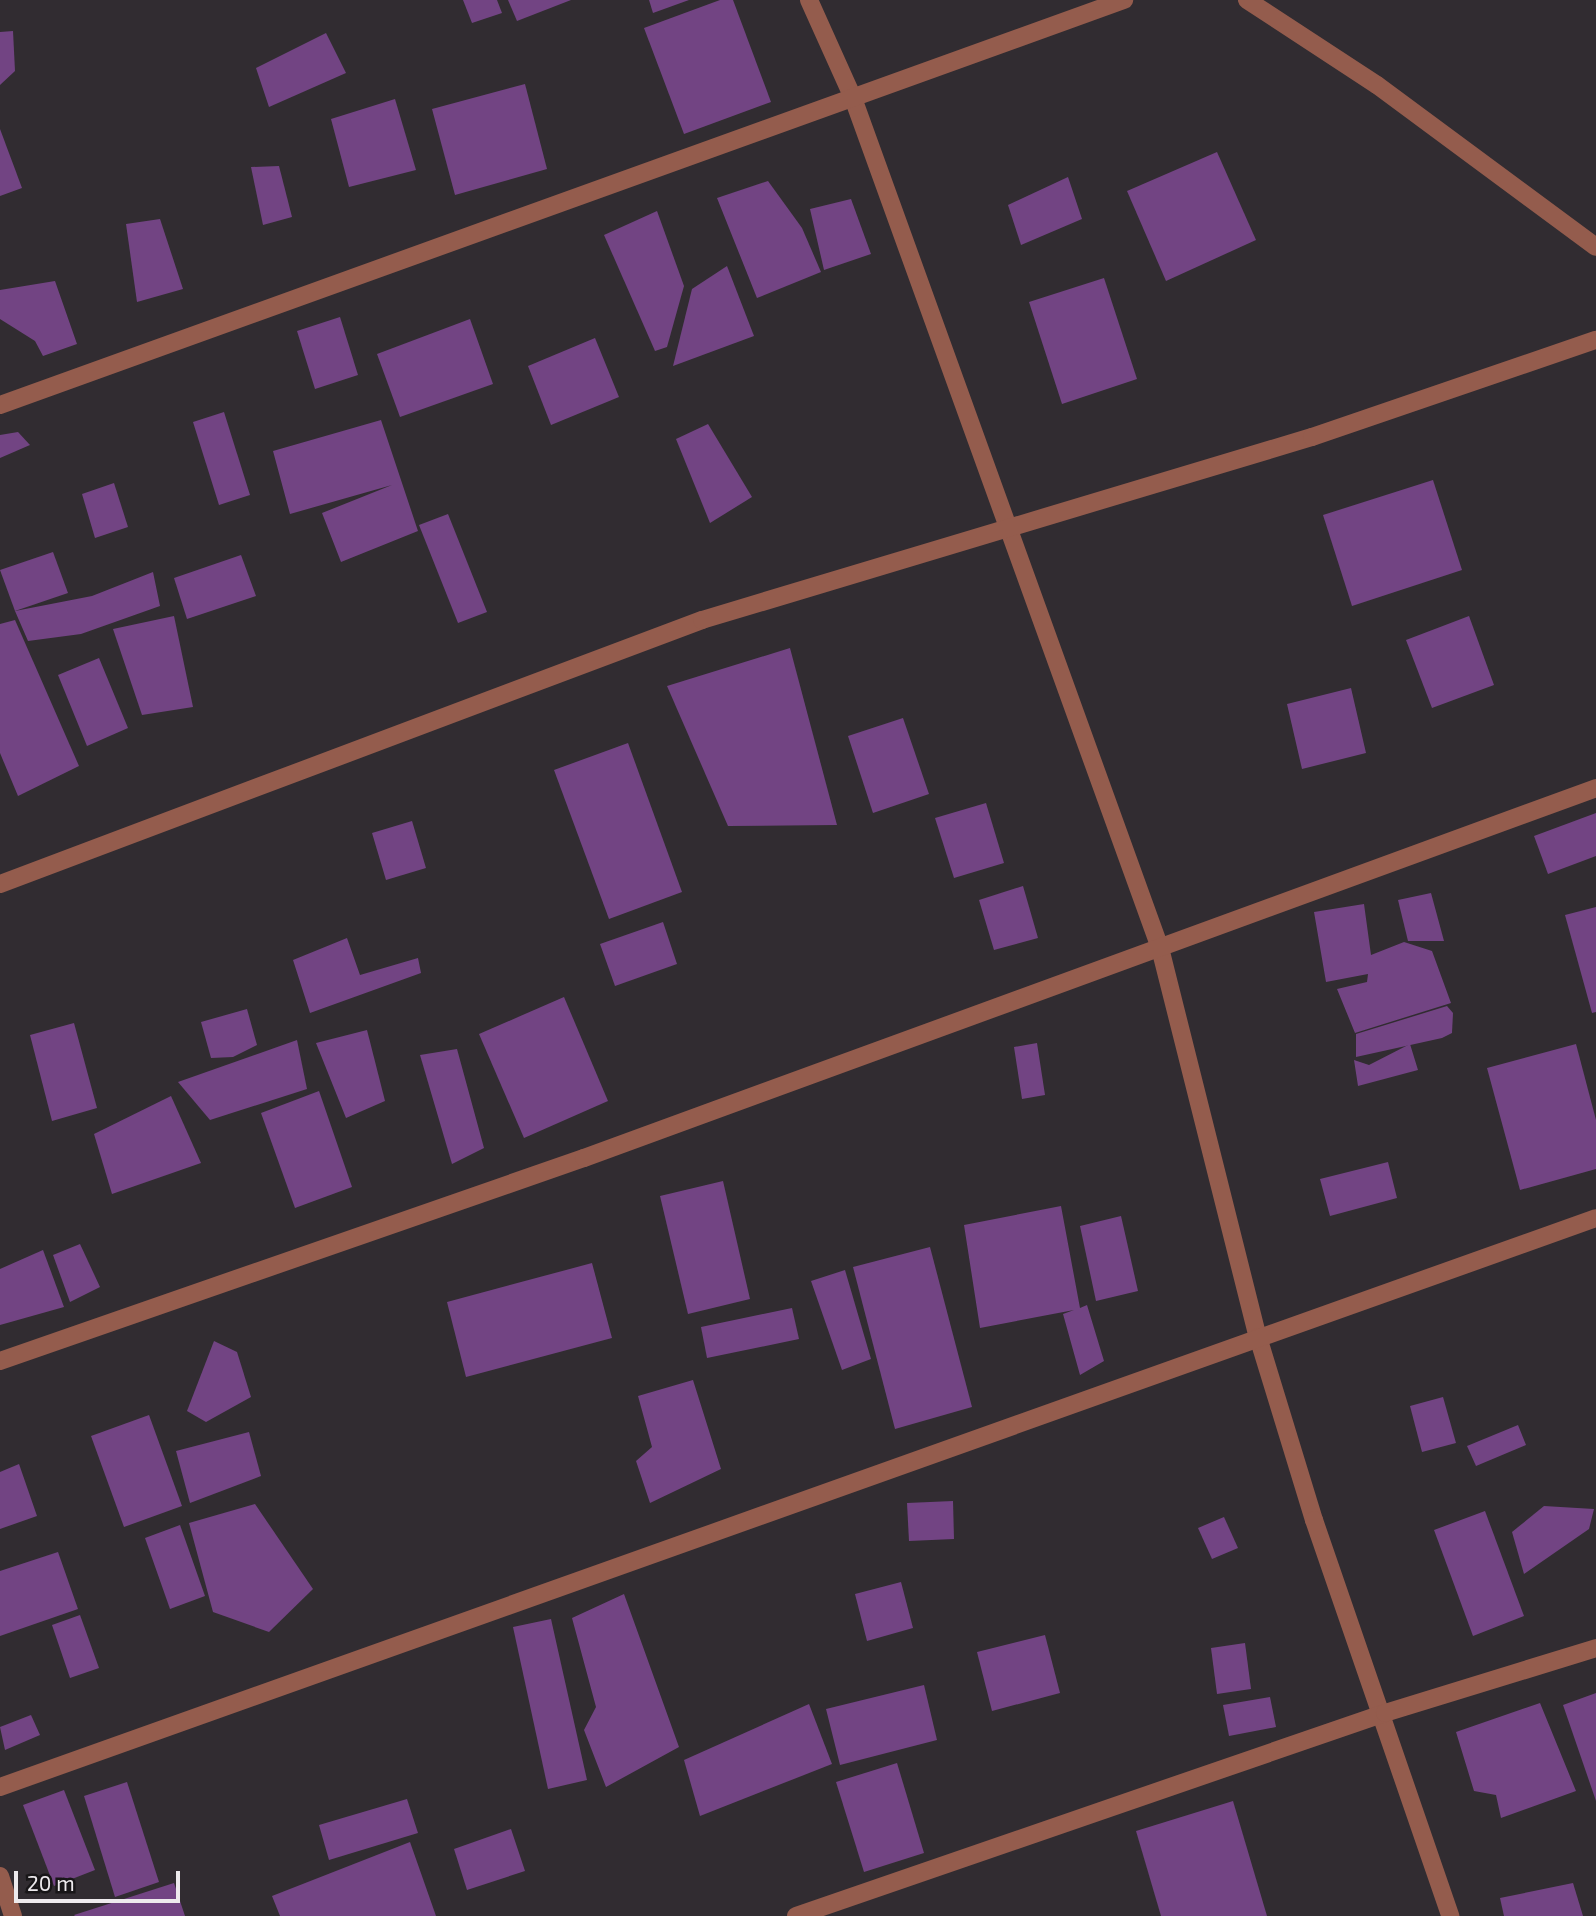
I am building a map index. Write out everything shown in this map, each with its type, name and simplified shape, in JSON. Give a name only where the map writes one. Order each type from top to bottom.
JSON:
[{"type":"street","points":[[810,0],[853,97],[1160,948],[1258,1337],[1348,1621],[1385,1713],[1450,1916]]},
{"type":"street","points":[[0,405],[1124,0]]},
{"type":"street","points":[[1247,0],[1377,85],[1596,247]]},
{"type":"street","points":[[0,884],[702,620],[1006,526],[1312,437],[1596,340]]},
{"type":"street","points":[[0,1361],[584,1158],[1596,788]]},
{"type":"street","points":[[0,1787],[1596,1218]]},
{"type":"street","points":[[796,1916],[1385,1713],[1596,1648]]},
{"type":"street","points":[[0,1876],[13,1916]]},
{"type":"building","points":[[463,0],[497,0],[502,13],[472,23]]},
{"type":"building","points":[[508,0],[571,0],[517,21]]},
{"type":"building","points":[[649,0],[689,0],[653,13]]},
{"type":"building","points":[[720,0],[733,0],[771,102],[684,134],[644,28]]},
{"type":"building","points":[[13,31],[15,71],[0,85],[0,32]]},
{"type":"building","points":[[326,33],[346,73],[269,107],[256,68]]},
{"type":"building","points":[[525,84],[547,169],[455,195],[432,109]]},
{"type":"building","points":[[395,99],[416,170],[349,187],[331,119]]},
{"type":"building","points":[[0,129],[22,188],[0,196]]},
{"type":"building","points":[[1217,152],[1256,240],[1166,281],[1127,191]]},
{"type":"building","points":[[279,166],[292,217],[263,225],[251,167]]},
{"type":"building","points":[[1068,177],[1082,219],[1021,245],[1008,205]]},
{"type":"building","points":[[768,181],[802,228],[821,272],[757,298],[717,198]]},
{"type":"building","points":[[851,199],[871,254],[824,270],[810,209]]},
{"type":"building","points":[[657,211],[684,286],[667,347],[655,351],[604,235]]},
{"type":"building","points":[[160,219],[183,289],[137,302],[126,224]]},
{"type":"building","points":[[727,266],[754,336],[673,366],[692,289]]},
{"type":"building","points":[[1104,278],[1137,379],[1062,404],[1029,302]]},
{"type":"building","points":[[55,281],[77,344],[43,356],[35,341],[0,319],[0,290]]},
{"type":"building","points":[[340,317],[358,375],[315,389],[297,331]]},
{"type":"building","points":[[470,319],[493,384],[400,417],[377,354]]},
{"type":"building","points":[[595,338],[619,397],[551,425],[528,366]]},
{"type":"building","points":[[224,412],[250,495],[219,505],[193,422]]},
{"type":"building","points":[[381,420],[418,531],[341,562],[322,513],[392,485],[290,514],[273,451]]},
{"type":"building","points":[[708,424],[752,497],[710,523],[676,439]]},
{"type":"building","points":[[18,432],[30,445],[0,458],[0,435]]},
{"type":"building","points":[[1433,480],[1462,570],[1352,606],[1323,515]]},
{"type":"building","points":[[114,483],[128,527],[95,538],[82,494]]},
{"type":"building","points":[[448,514],[487,612],[458,623],[419,525]]},
{"type":"building","points":[[53,552],[68,593],[15,611],[0,570]]},
{"type":"building","points":[[241,555],[256,596],[187,619],[174,578]]},
{"type":"building","points":[[153,572],[160,606],[81,634],[28,641],[15,611],[92,596]]},
{"type":"building","points":[[174,616],[193,707],[142,715],[113,629]]},
{"type":"building","points":[[1469,616],[1494,685],[1432,708],[1406,640]]},
{"type":"building","points":[[15,620],[79,766],[18,796],[0,753],[0,624]]},
{"type":"building","points":[[790,648],[837,825],[728,826],[667,686]]},
{"type":"building","points":[[99,658],[128,728],[87,746],[58,675]]},
{"type":"building","points":[[1351,688],[1366,753],[1302,769],[1287,704]]},
{"type":"building","points":[[903,718],[929,794],[873,813],[848,736]]},
{"type":"building","points":[[628,743],[682,892],[609,919],[554,770]]},
{"type":"building","points":[[986,803],[1004,863],[954,878],[935,818]]},
{"type":"building","points":[[1596,813],[1596,856],[1548,874],[1534,836]]},
{"type":"building","points":[[412,821],[426,868],[386,880],[372,833]]},
{"type":"building","points":[[1023,886],[1038,938],[994,950],[979,900]]},
{"type":"building","points":[[1431,893],[1444,941],[1408,941],[1398,900]]},
{"type":"building","points":[[1364,904],[1371,955],[1404,942],[1432,951],[1451,1003],[1355,1033],[1337,989],[1367,982],[1368,974],[1326,982],[1314,912]]},
{"type":"building","points":[[1596,907],[1596,1012],[1592,1013],[1565,915]]},
{"type":"building","points":[[663,922],[677,964],[615,986],[600,944]]},
{"type":"building","points":[[347,938],[360,975],[418,958],[421,973],[310,1013],[293,960]]},
{"type":"building","points":[[564,997],[608,1101],[524,1138],[479,1034]]},
{"type":"building","points":[[1447,1006],[1453,1013],[1452,1033],[1442,1038],[1356,1057],[1356,1034]]},
{"type":"building","points":[[247,1009],[257,1045],[233,1057],[211,1058],[201,1022]]},
{"type":"building","points":[[74,1023],[97,1108],[52,1121],[30,1035]]},
{"type":"building","points":[[367,1030],[385,1101],[346,1118],[316,1043]]},
{"type":"building","points":[[297,1040],[307,1089],[210,1120],[178,1082]]},
{"type":"building","points":[[1037,1043],[1045,1095],[1022,1099],[1014,1047]]},
{"type":"building","points":[[1410,1044],[1418,1070],[1358,1086],[1354,1060],[1369,1065]]},
{"type":"building","points":[[1576,1044],[1596,1120],[1596,1169],[1520,1190],[1487,1068]]},
{"type":"building","points":[[457,1049],[484,1148],[452,1164],[420,1055]]},
{"type":"building","points":[[319,1091],[352,1187],[295,1208],[261,1113]]},
{"type":"building","points":[[171,1096],[201,1163],[112,1194],[94,1134]]},
{"type":"building","points":[[1388,1162],[1397,1198],[1330,1216],[1320,1179]]},
{"type":"building","points":[[723,1181],[750,1299],[688,1314],[660,1196]]},
{"type":"building","points":[[1061,1206],[1080,1308],[1087,1305],[1104,1361],[1080,1375],[1063,1314],[1074,1310],[980,1328],[964,1225]]},
{"type":"building","points":[[1121,1216],[1138,1291],[1096,1301],[1080,1226]]},
{"type":"building","points":[[80,1244],[100,1287],[70,1302],[53,1255]]},
{"type":"building","points":[[930,1247],[972,1407],[895,1429],[853,1267]]},
{"type":"building","points":[[43,1250],[64,1307],[0,1325],[0,1269]]},
{"type":"building","points":[[592,1263],[612,1338],[466,1377],[447,1302]]},
{"type":"building","points":[[845,1270],[871,1359],[842,1370],[811,1281]]},
{"type":"building","points":[[792,1308],[799,1339],[707,1358],[701,1327]]},
{"type":"building","points":[[214,1341],[237,1352],[251,1397],[206,1422],[187,1411]]},
{"type":"building","points":[[693,1380],[721,1469],[650,1503],[636,1461],[652,1447],[638,1396]]},
{"type":"building","points":[[1443,1397],[1456,1443],[1422,1452],[1410,1406]]},
{"type":"building","points":[[149,1415],[182,1506],[124,1527],[91,1436]]},
{"type":"building","points":[[1518,1425],[1526,1445],[1476,1466],[1467,1446]]},
{"type":"building","points":[[249,1432],[261,1476],[190,1503],[176,1451]]},
{"type":"building","points":[[19,1464],[37,1516],[0,1529],[0,1472]]},
{"type":"building","points":[[953,1501],[954,1539],[909,1541],[907,1503]]},
{"type":"building","points":[[255,1504],[313,1589],[269,1632],[213,1612],[189,1523]]},
{"type":"building","points":[[1544,1506],[1594,1509],[1589,1529],[1524,1574],[1512,1532]]},
{"type":"building","points":[[1485,1511],[1524,1616],[1473,1636],[1434,1530]]},
{"type":"building","points":[[1224,1517],[1238,1548],[1212,1559],[1198,1528]]},
{"type":"building","points":[[180,1525],[205,1596],[170,1609],[145,1538]]},
{"type":"building","points":[[58,1552],[78,1609],[0,1636],[0,1571]]},
{"type":"building","points":[[901,1582],[913,1628],[867,1641],[855,1594]]},
{"type":"building","points":[[624,1594],[679,1747],[606,1787],[584,1730],[596,1707],[572,1618]]},
{"type":"building","points":[[80,1615],[99,1668],[70,1678],[52,1625]]},
{"type":"building","points":[[551,1619],[587,1780],[548,1789],[513,1627]]},
{"type":"building","points":[[1045,1635],[1060,1693],[992,1711],[977,1652]]},
{"type":"building","points":[[1245,1643],[1251,1689],[1217,1694],[1211,1648]]},
{"type":"building","points":[[924,1685],[937,1740],[840,1765],[826,1709]]},
{"type":"building","points":[[1596,1693],[1596,1801],[1563,1705]]},
{"type":"building","points":[[1270,1697],[1276,1727],[1229,1736],[1223,1705]]},
{"type":"building","points":[[1540,1703],[1576,1791],[1501,1818],[1496,1795],[1474,1791],[1456,1732]]},
{"type":"building","points":[[809,1704],[832,1764],[700,1816],[684,1760]]},
{"type":"building","points":[[31,1715],[40,1735],[5,1750],[0,1727]]},
{"type":"building","points":[[897,1763],[924,1853],[864,1872],[836,1782]]},
{"type":"building","points":[[127,1782],[159,1882],[115,1897],[84,1796]]},
{"type":"building","points":[[64,1790],[95,1870],[54,1886],[23,1805]]},
{"type":"building","points":[[407,1799],[418,1833],[329,1860],[319,1825]]},
{"type":"building","points":[[1233,1801],[1267,1916],[1161,1916],[1136,1831]]},
{"type":"building","points":[[511,1829],[525,1871],[467,1890],[454,1849]]},
{"type":"building","points":[[410,1842],[436,1916],[280,1916],[272,1896]]},
{"type":"building","points":[[174,1883],[185,1916],[74,1915]]},
{"type":"building","points":[[1573,1883],[1583,1916],[1504,1916],[1500,1898]]}]
